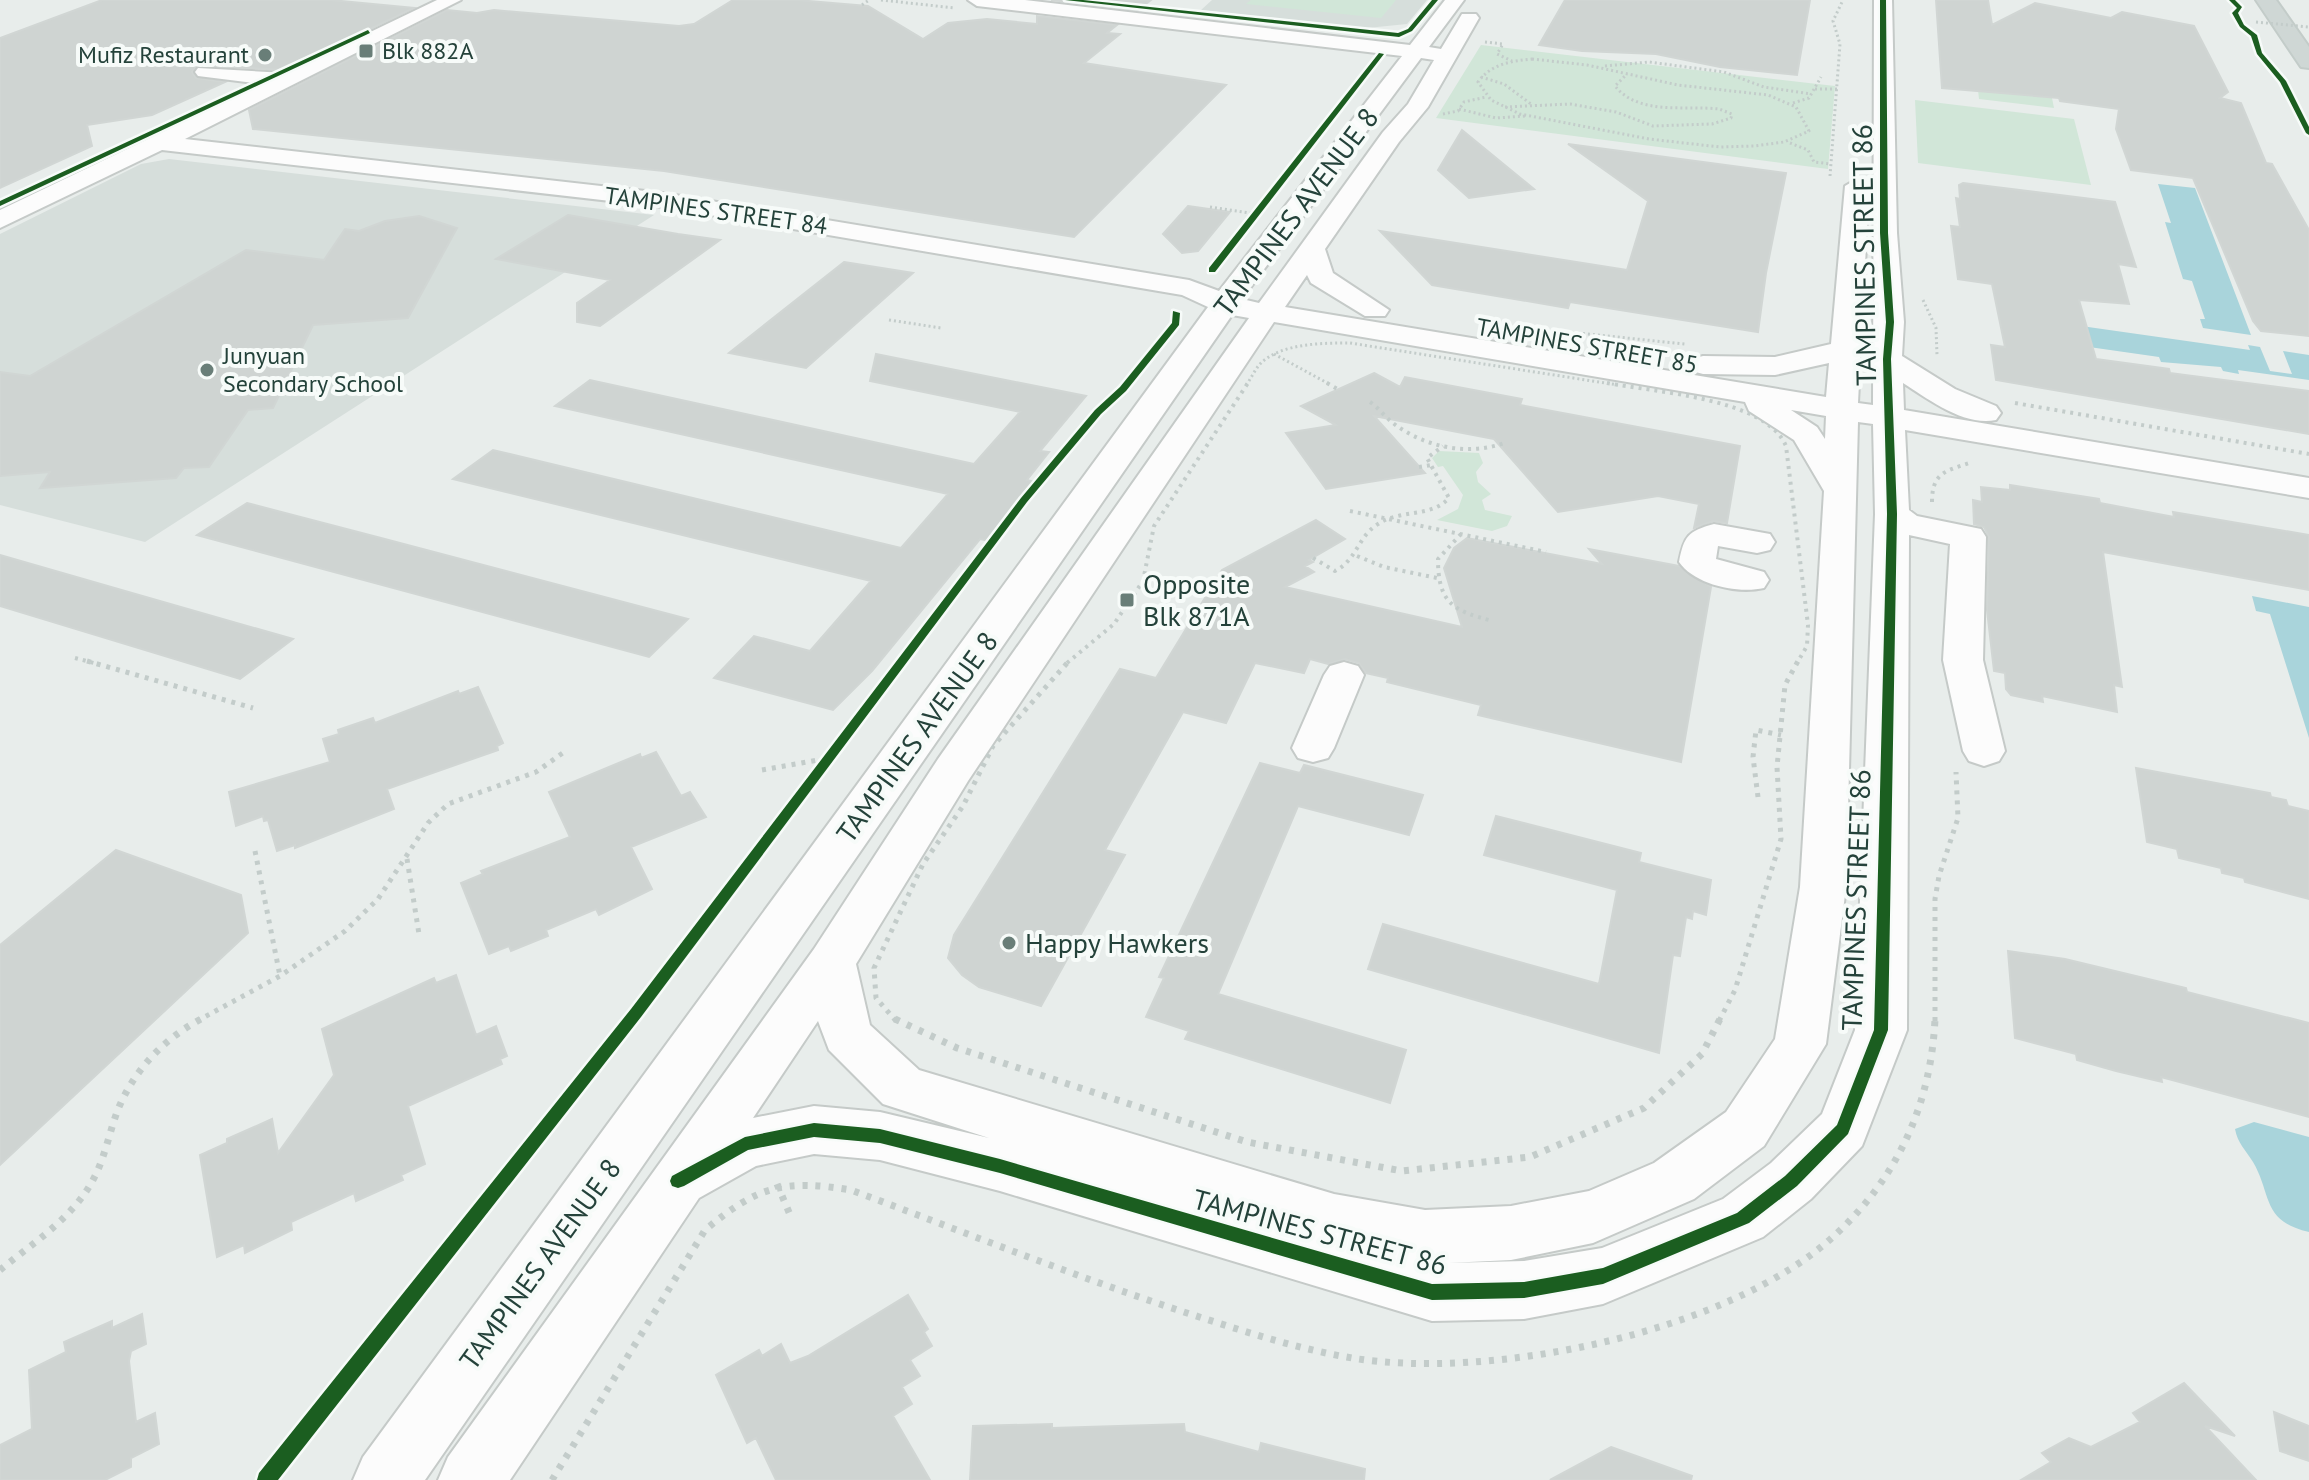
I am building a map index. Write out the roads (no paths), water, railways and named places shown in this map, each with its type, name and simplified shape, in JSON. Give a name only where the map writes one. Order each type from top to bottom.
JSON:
[{"type":"main road","points":[[2266,0],[2309,62]]},
{"type":"street","points":[[0,220],[159,143],[279,79],[452,0]]},
{"type":"street","points":[[977,0],[1449,51]]},
{"type":"street","points":[[1026,0],[1418,48]]},
{"type":"street","name":"TAMPINES AVENUE 8","points":[[386,1480],[1455,0]]},
{"type":"street","name":"TAMPINES AVENUE 8","points":[[1240,297],[1312,249],[1391,137],[1417,107],[1482,0]]},
{"type":"street","name":"TAMPINES STREET 86","points":[[831,963],[847,1035],[902,1088],[1010,1145],[1432,1292],[1524,1290],[1603,1276],[1743,1218],[1791,1181],[1843,1129],[1881,1030],[1891,472],[1887,359],[1890,322],[1869,5]]},
{"type":"street","points":[[205,72],[279,79]]},
{"type":"street","name":"TAMPINES STREET 86","points":[[678,1181],[745,1144],[814,1130],[1010,1145],[1334,1221],[1425,1237],[1511,1233],[1593,1217],[1674,1181],[1745,1129],[1800,1044],[1823,887],[1841,491],[1842,400],[1855,247],[1848,86]]},
{"type":"street","name":"TAMPINES STREET 84","points":[[159,143],[663,200],[1240,297]]},
{"type":"street","points":[[1312,249],[1321,277],[1376,320]]},
{"type":"street","name":"TAMPINES AVENUE 8","points":[[471,1480],[831,963],[953,770],[1237,357],[1240,297]]},
{"type":"street","name":"TAMPINES STREET 85","points":[[1240,297],[1376,320],[1706,367],[1842,400],[1890,408],[2010,440],[2309,488]]},
{"type":"street","points":[[1237,357],[1302,331],[1376,320]]},
{"type":"street","points":[[1706,367],[1775,366],[1845,350]]},
{"type":"street","name":"TAMPINES STREET 85","points":[[1887,359],[1944,396],[2309,471]]},
{"type":"street","points":[[1706,367],[1798,427],[1841,491]]},
{"type":"street","name":"TAMPINES STREET 85","points":[[1890,408],[1998,408]]},
{"type":"street","name":"TAMPINES STREET 85","points":[[1891,472],[1910,456],[1937,447],[2010,440]]},
{"type":"street","points":[[1969,567],[1906,558],[1890,539],[1906,524],[1968,537],[1969,567],[1963,660],[1970,755]]},
{"type":"street","points":[[1751,580],[1707,571],[1697,562],[1701,539],[1714,535],[1757,542]]},
{"type":"street","points":[[1313,748],[1344,675]]},
{"type":"water","points":[[2158,184],[2195,188],[2251,335],[2203,328],[2200,319],[2205,319],[2192,281],[2183,279],[2165,222],[2171,223]]},
{"type":"water","points":[[2060,323],[2250,350],[2248,345],[2260,347],[2270,371],[2292,374],[2283,351],[2309,355],[2309,380],[2238,370],[2239,374],[2223,371],[2221,367],[2161,362],[2159,357],[2047,341]]},
{"type":"water","points":[[2252,596],[2309,607],[2309,738],[2270,614],[2256,611]]},
{"type":"water","points":[[2254,1122],[2309,1137],[2309,1232],[2283,1221],[2270,1205],[2259,1174],[2235,1129]]},
{"type":"place","name":"Blk 882A","points":[[366,51]]},
{"type":"place","name":"Mufiz Restaurant","points":[[265,55]]},
{"type":"place","name":"Junyuan Secondary School","points":[[207,370]]},
{"type":"place","name":"Opposite Blk 871A","points":[[1127,600]]},
{"type":"place","name":"Happy Hawkers","points":[[1009,943]]}]
